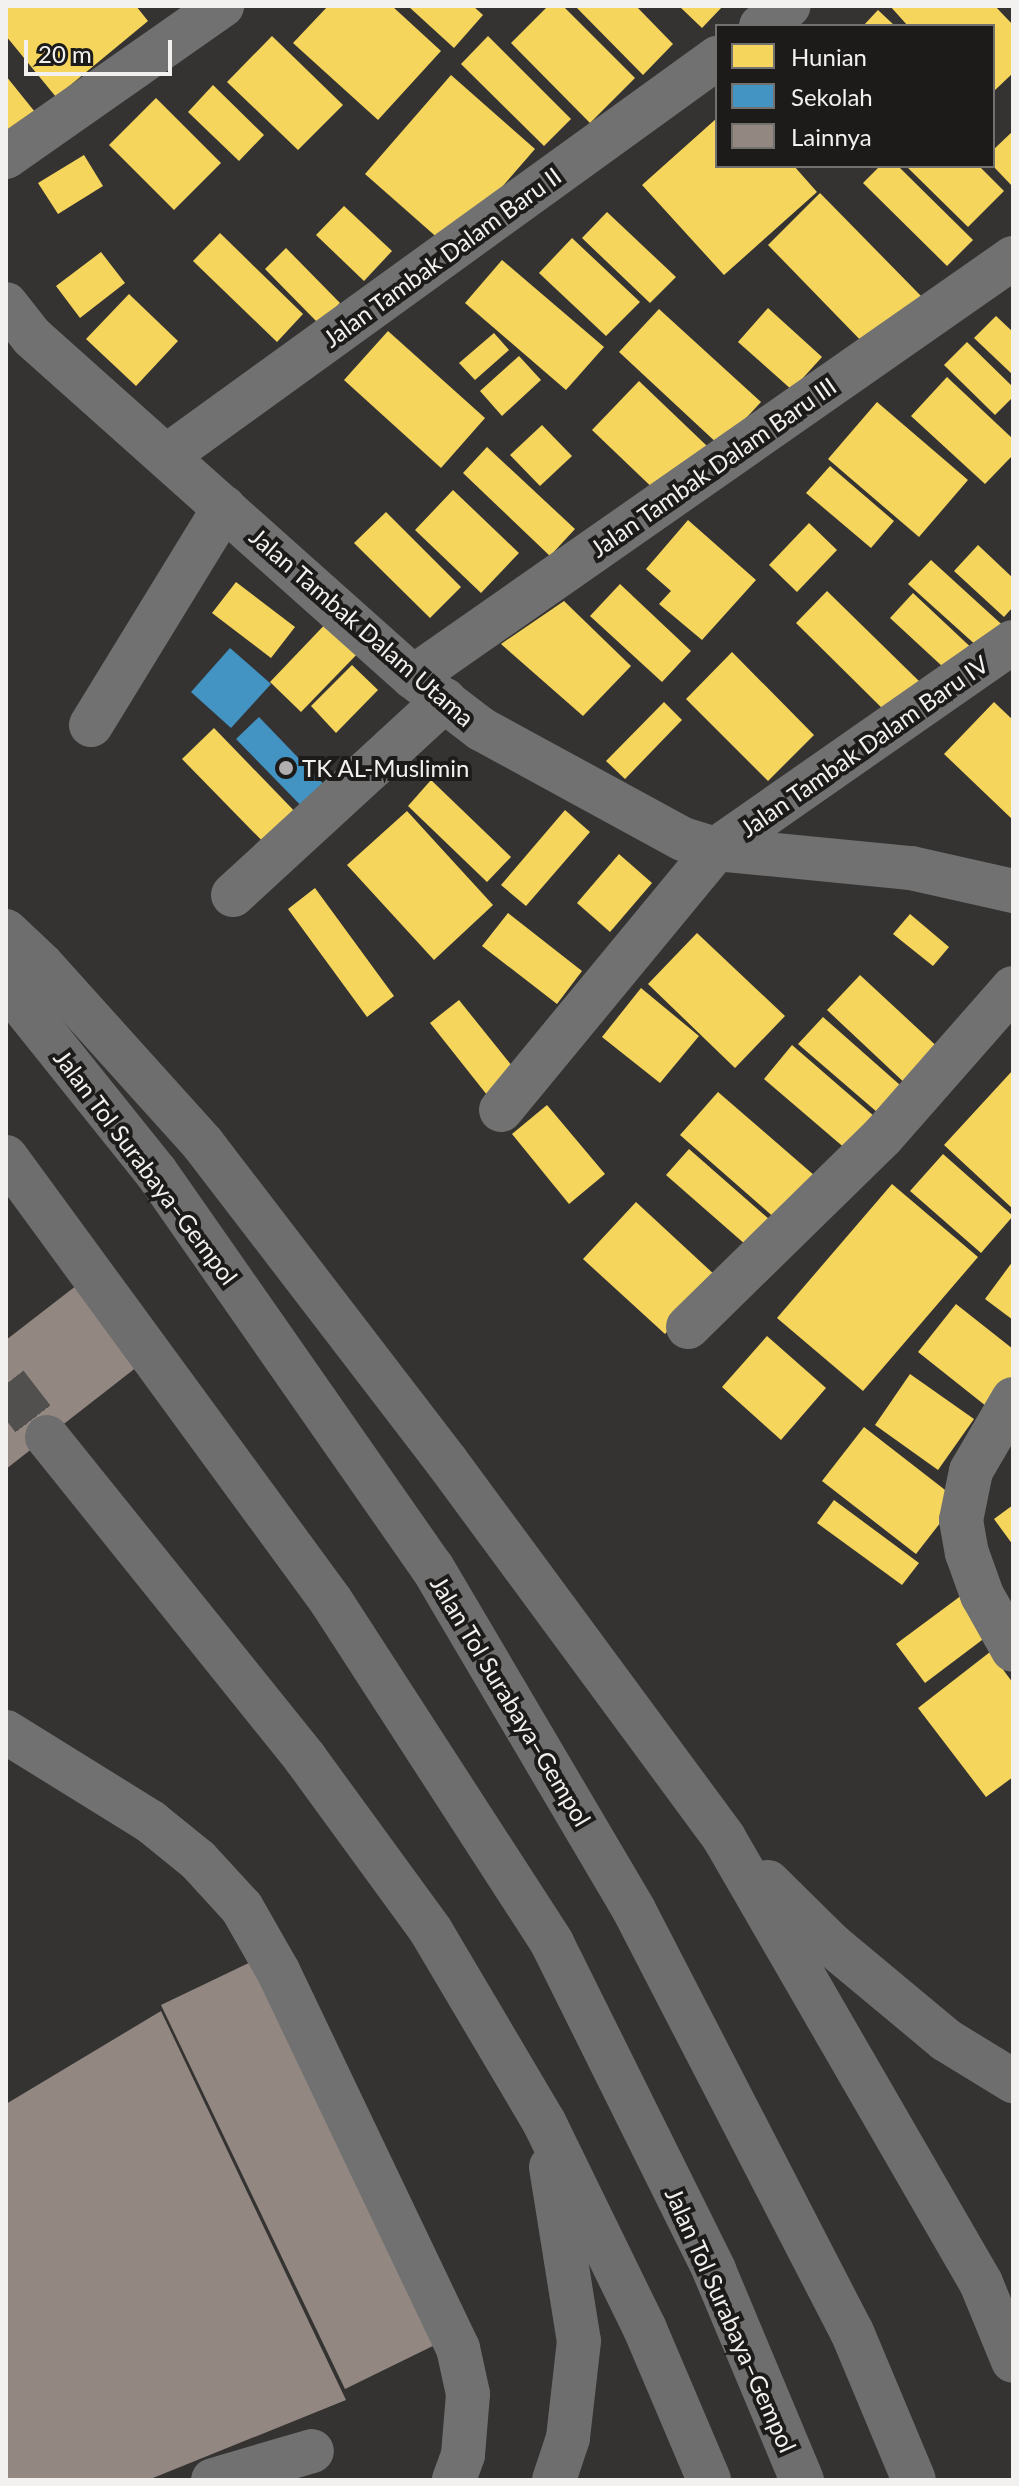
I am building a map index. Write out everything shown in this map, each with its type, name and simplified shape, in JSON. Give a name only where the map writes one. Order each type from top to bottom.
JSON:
[{"type":"highway","points":[[6,931],[41,964],[203,1144],[447,1462],[724,1838],[981,2283],[1013,2361]]},
{"type":"highway","name":"Jalan Tol Surabaya–Gempol","points":[[6,985],[156,1172],[432,1567],[634,1910],[852,2332],[914,2480]]},
{"type":"highway","name":"Jalan Tol Surabaya–Gempol","points":[[6,1157],[331,1601],[552,1943],[714,2270],[802,2480]]},
{"type":"highway","points":[[47,1437],[323,1782],[431,1931],[544,2122],[645,2329],[709,2480]]},
{"type":"highway","points":[[724,1838],[832,1945],[946,2040],[1013,2081]]},
{"type":"highway","points":[[544,2122],[579,2341],[568,2438],[554,2480]]},
{"type":"street","points":[[6,157],[222,6]]},
{"type":"street","points":[[764,24],[789,6]]},
{"type":"street","name":"Jalan Tambak Dalam Baru II","points":[[168,455],[715,59]]},
{"type":"street","name":"Jalan Tambak Dalam Baru III","points":[[233,895],[429,688],[1013,258]]},
{"type":"street","name":"Jalan Tambak Dalam Utama","points":[[6,304],[32,337],[429,688],[481,729],[683,839],[716,849],[911,868],[1013,891]]},
{"type":"street","points":[[91,725],[224,508]]},
{"type":"street","name":"Jalan Tambak Dalam Baru IV","points":[[501,1110],[716,849],[1013,642]]},
{"type":"street","points":[[688,1327],[883,1136],[1013,988]]},
{"type":"street","points":[[1013,1399],[971,1471],[961,1520],[967,1553],[982,1595],[1013,1650]]},
{"type":"street","points":[[6,1732],[151,1822],[198,1860],[242,1908],[278,1971],[458,2348],[468,2394],[463,2455],[454,2480]]},
{"type":"street","points":[[213,2480],[312,2451]]},
{"type":"building: Hunian","points":[[6,6],[136,6],[148,21],[56,97],[6,36]]},
{"type":"building: Hunian","points":[[328,6],[392,6],[441,51],[378,120],[293,43]]},
{"type":"building: Hunian","points":[[408,6],[473,6],[483,15],[454,48]]},
{"type":"building: Hunian","points":[[548,6],[563,6],[635,78],[590,123],[511,43]]},
{"type":"building: Hunian","points":[[575,6],[636,6],[673,44],[643,75]]},
{"type":"building: Hunian","points":[[679,6],[723,6],[702,28]]},
{"type":"building: Hunian","points":[[890,6],[995,6],[1013,25],[1013,73],[995,90],[995,24],[906,24]]},
{"type":"building: Hunian","points":[[878,10],[893,24],[865,24]]},
{"type":"building: Hunian","points":[[272,36],[343,105],[298,150],[227,82]]},
{"type":"building: Hunian","points":[[488,36],[571,119],[544,146],[461,64]]},
{"type":"building: Hunian","points":[[451,75],[535,149],[449,248],[365,174]]},
{"type":"building: Hunian","points":[[6,76],[39,117],[6,144]]},
{"type":"building: Hunian","points":[[213,85],[264,135],[239,161],[188,112]]},
{"type":"building: Hunian","points":[[156,98],[221,163],[174,210],[109,145]]},
{"type":"building: Hunian","points":[[715,120],[715,168],[796,168],[817,192],[724,275],[642,185]]},
{"type":"building: Hunian","points":[[1013,131],[1013,187],[995,168],[995,148]]},
{"type":"building: Hunian","points":[[84,155],[103,186],[58,214],[38,183]]},
{"type":"building: Hunian","points":[[878,168],[900,168],[973,240],[947,266],[863,183]]},
{"type":"building: Hunian","points":[[908,168],[981,168],[1004,191],[968,227]]},
{"type":"building: Hunian","points":[[820,193],[922,297],[870,350],[768,245]]},
{"type":"building: Hunian","points":[[344,206],[392,251],[364,281],[316,235]]},
{"type":"building: Hunian","points":[[607,212],[676,277],[650,303],[582,238]]},
{"type":"building: Hunian","points":[[220,233],[303,314],[277,342],[193,261]]},
{"type":"building: Hunian","points":[[572,238],[640,302],[606,336],[539,273]]},
{"type":"building: Hunian","points":[[286,248],[340,303],[319,324],[265,269]]},
{"type":"building: Hunian","points":[[101,252],[125,283],[80,318],[56,286]]},
{"type":"building: Hunian","points":[[502,260],[604,347],[566,390],[465,303]]},
{"type":"building: Hunian","points":[[129,294],[178,341],[136,386],[86,339]]},
{"type":"building: Hunian","points":[[768,308],[822,357],[792,390],[738,342]]},
{"type":"building: Hunian","points":[[659,309],[761,402],[720,446],[619,352]]},
{"type":"building: Hunian","points":[[996,316],[1013,332],[1013,375],[974,338]]},
{"type":"building: Hunian","points":[[388,331],[485,418],[441,468],[344,380]]},
{"type":"building: Hunian","points":[[494,333],[509,350],[475,380],[459,363]]},
{"type":"building: Hunian","points":[[967,342],[1013,387],[1013,397],[995,415],[944,365]]},
{"type":"building: Hunian","points":[[519,356],[541,380],[502,416],[480,391]]},
{"type":"building: Hunian","points":[[947,377],[1013,439],[1013,455],[985,484],[911,416]]},
{"type":"building: Hunian","points":[[639,381],[707,446],[660,495],[592,430]]},
{"type":"building: Hunian","points":[[877,402],[968,480],[919,537],[828,459]]},
{"type":"building: Hunian","points":[[542,425],[572,456],[540,486],[510,455]]},
{"type":"building: Hunian","points":[[487,447],[575,529],[550,556],[463,473]]},
{"type":"building: Hunian","points":[[830,466],[894,521],[871,548],[806,493]]},
{"type":"building: Hunian","points":[[453,490],[519,553],[481,593],[415,530]]},
{"type":"building: Hunian","points":[[386,512],[461,587],[430,618],[354,543]]},
{"type":"building: Hunian","points":[[688,520],[756,580],[702,640],[659,604],[671,591],[646,569]]},
{"type":"building: Hunian","points":[[809,523],[837,550],[797,592],[769,565]]},
{"type":"building: Hunian","points":[[978,545],[1013,578],[1013,607],[1004,617],[954,571]]},
{"type":"building: Hunian","points":[[931,560],[1010,632],[988,656],[908,584]]},
{"type":"building: Hunian","points":[[236,582],[295,627],[271,658],[212,613]]},
{"type":"building: Hunian","points":[[620,584],[691,651],[662,682],[590,616]]},
{"type":"building: Hunian","points":[[827,591],[922,684],[890,716],[796,623]]},
{"type":"building: Hunian","points":[[913,593],[978,654],[956,679],[890,618]]},
{"type":"building: Hunian","points":[[564,601],[631,666],[583,716],[501,644]]},
{"type":"building: Hunian","points":[[333,616],[364,647],[301,712],[270,682]]},
{"type":"building: Hunian","points":[[732,652],[814,735],[768,781],[686,699]]},
{"type":"building: Hunian","points":[[352,665],[378,690],[336,733],[311,706]]},
{"type":"building: Hunian","points":[[664,702],[682,720],[625,779],[606,761]]},
{"type":"building: Hunian","points":[[994,702],[1013,720],[1013,820],[944,754]]},
{"type":"building: Hunian","points":[[214,728],[304,821],[272,851],[182,759]]},
{"type":"building: Hunian","points":[[431,780],[511,857],[487,882],[408,806]]},
{"type":"building: Hunian","points":[[565,810],[590,832],[526,906],[501,885]]},
{"type":"building: Hunian","points":[[407,811],[493,905],[434,960],[347,865]]},
{"type":"building: Hunian","points":[[619,854],[652,883],[610,932],[577,903]]},
{"type":"building: Hunian","points":[[315,888],[394,996],[367,1017],[288,909]]},
{"type":"building: Hunian","points":[[508,913],[582,971],[557,1004],[482,946]]},
{"type":"building: Hunian","points":[[910,914],[949,947],[933,966],[893,934]]},
{"type":"building: Hunian","points":[[697,933],[785,1016],[735,1068],[648,984]]},
{"type":"building: Hunian","points":[[860,975],[943,1052],[910,1088],[827,1010]]},
{"type":"building: Hunian","points":[[641,988],[699,1036],[660,1083],[602,1037]]},
{"type":"building: Hunian","points":[[459,1000],[520,1076],[491,1100],[430,1023]]},
{"type":"building: Hunian","points":[[823,1017],[900,1085],[877,1112],[798,1044]]},
{"type":"building: Hunian","points":[[792,1045],[882,1123],[854,1156],[764,1079]]},
{"type":"building: Hunian","points":[[1013,1070],[1013,1209],[944,1145]]},
{"type":"building: Hunian","points":[[718,1092],[815,1176],[777,1220],[680,1135]]},
{"type":"building: Hunian","points":[[547,1105],[605,1174],[569,1204],[512,1134]]},
{"type":"building: Hunian","points":[[689,1149],[769,1219],[746,1245],[666,1175]]},
{"type":"building: Hunian","points":[[943,1154],[1013,1216],[981,1253],[910,1191]]},
{"type":"building: Hunian","points":[[892,1184],[978,1257],[863,1391],[777,1318]]},
{"type":"building: Hunian","points":[[636,1202],[717,1277],[665,1334],[583,1259]]},
{"type":"building: Hunian","points":[[1013,1261],[1013,1320],[985,1299]]},
{"type":"building: Hunian","points":[[956,1304],[1013,1349],[1013,1382],[991,1410],[918,1352]]},
{"type":"building: Hunian","points":[[767,1336],[826,1388],[781,1440],[722,1387]]},
{"type":"building: Hunian","points":[[910,1374],[974,1419],[938,1470],[875,1425]]},
{"type":"building: Hunian","points":[[864,1427],[958,1500],[916,1554],[822,1481]]},
{"type":"building: Hunian","points":[[834,1500],[919,1563],[902,1585],[817,1523]]},
{"type":"building: Hunian","points":[[1013,1505],[1013,1545],[994,1519]]},
{"type":"building: Hunian","points":[[962,1595],[990,1634],[925,1683],[896,1644]]},
{"type":"building: Hunian","points":[[990,1652],[1013,1683],[1013,1777],[986,1797],[918,1708]]},
{"type":"building: Sekolah","name":"TK AL-Muslimin","points":[[230,648],[271,684],[231,728],[191,692]]},
{"type":"building: Sekolah","name":"TK AL-Muslimin","points":[[259,717],[335,796],[313,818],[236,739]]},
{"type":"building: Lainnya","points":[[81,1282],[142,1363],[6,1469],[6,1340]]},
{"type":"building: Lainnya","points":[[257,1959],[441,2342],[345,2389],[161,2005]]},
{"type":"building: Lainnya","points":[[161,2011],[346,2400],[148,2480],[6,2480],[6,2104]]},
{"type":"tunnel","points":[[6,1384],[47,1437]]},
{"type":"place","name":"TK AL-Muslimin","points":[[286,768]]}]
